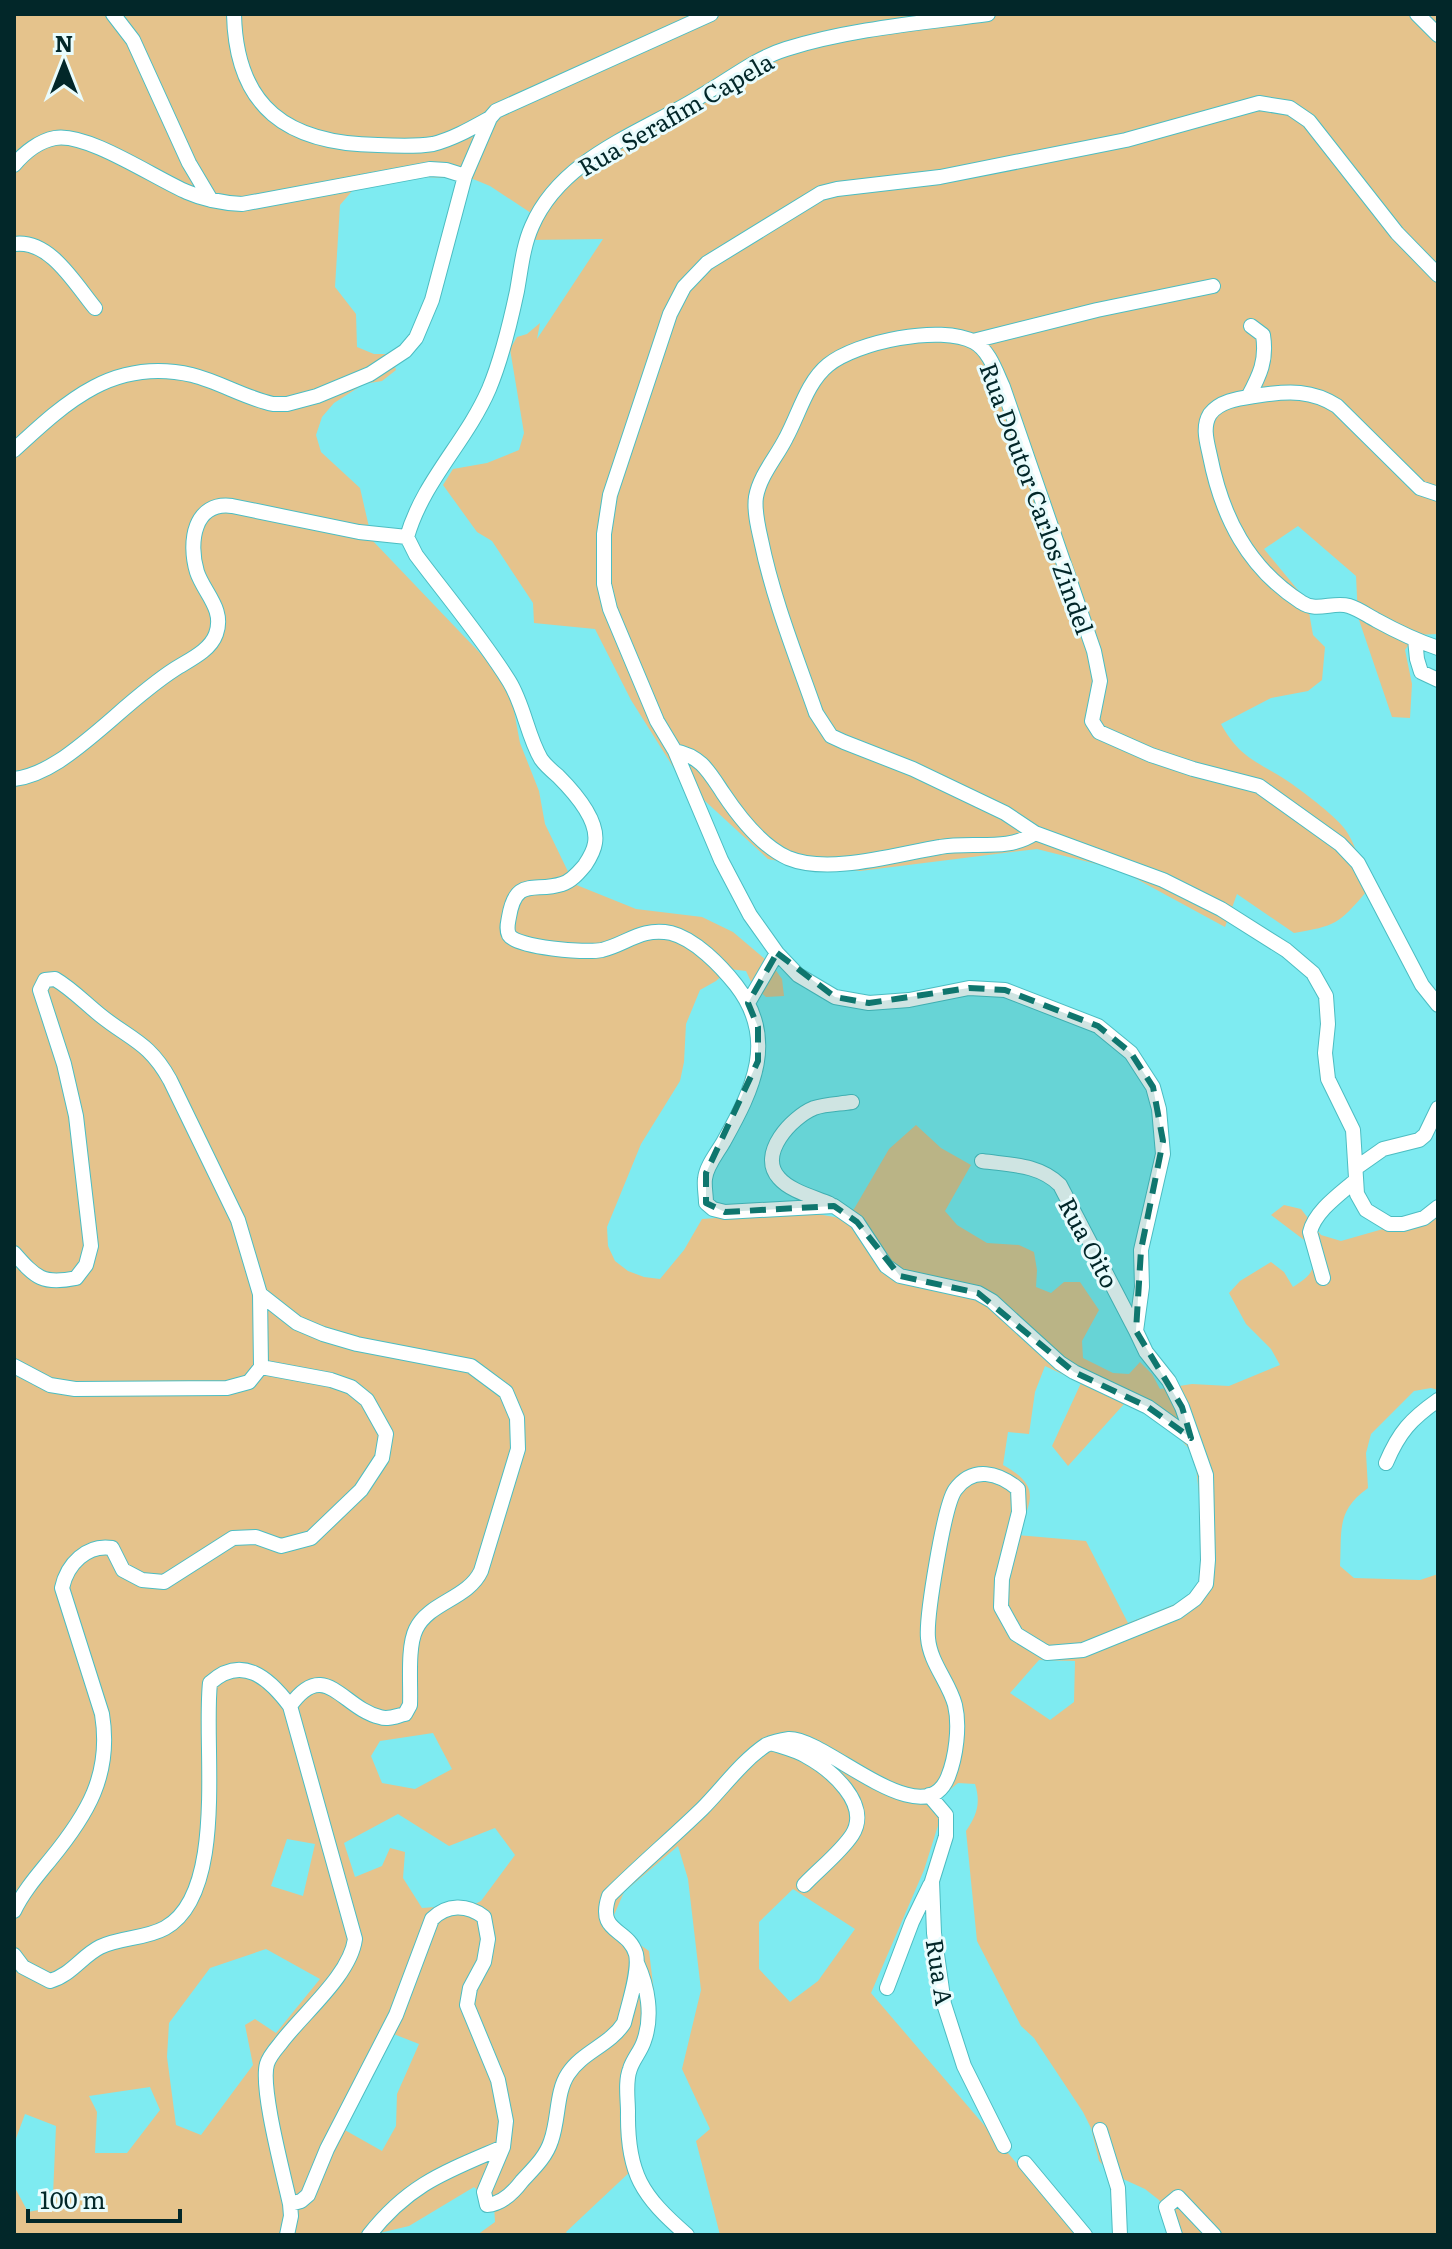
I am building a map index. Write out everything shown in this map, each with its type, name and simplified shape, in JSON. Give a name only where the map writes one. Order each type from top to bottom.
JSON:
[{"type":"street","points":[[113,14],[133,40],[189,163],[211,200]]},
{"type":"street","points":[[234,14],[237,52],[250,87],[264,106],[286,126],[327,140],[364,145],[415,146],[449,139],[490,118],[504,105],[706,15]]},
{"type":"street","name":"Rua Serafim Capela","points":[[407,537],[421,497],[489,389],[505,341],[532,226],[556,188],[572,172],[623,138],[703,96],[749,65],[784,50],[830,38],[988,14]]},
{"type":"street","points":[[1417,14],[1438,35]]},
{"type":"street","points":[[1136,1331],[1142,1287],[1141,1250],[1163,1154],[1153,1087],[1131,1053],[1098,1026],[1005,990],[969,988],[909,1000],[869,1003],[835,997],[798,975],[777,953],[750,915],[721,860],[610,609],[602,558],[610,495],[670,314],[684,287],[707,263],[821,193],[940,177],[1126,140],[1259,103],[1290,108],[1309,121],[1397,233],[1438,275]]},
{"type":"street","points":[[14,450],[46,421],[95,386],[130,372],[193,375],[273,404],[287,404],[317,396],[370,374],[405,351],[423,326],[465,176],[490,118]]},
{"type":"street","points":[[14,165],[42,143],[55,138],[70,138],[187,192],[211,200],[242,204],[430,169],[465,176]]},
{"type":"street","points":[[14,244],[35,246],[52,257],[95,308]]},
{"type":"street","points":[[973,341],[1097,310],[1213,286]]},
{"type":"street","points":[[1248,397],[1264,367],[1265,357],[1263,335],[1251,326]]},
{"type":"street","name":"Rua Doutor Carlos Zindel","points":[[1438,1005],[1422,985],[1358,863],[1340,844],[1259,786],[1151,755],[1099,732],[1092,721],[1100,681],[1094,651],[1003,387],[982,348],[973,341],[954,336],[917,336],[880,342],[841,355],[833,361],[813,382],[785,441],[764,475],[755,501],[768,572],[816,713],[831,736],[913,769],[1005,813],[1035,833],[1163,880],[1209,903],[1286,950],[1313,973],[1326,996],[1328,1079],[1353,1130],[1357,1194],[1366,1210],[1389,1224],[1403,1224],[1424,1218],[1438,1207]]},
{"type":"street","points":[[1438,494],[1420,488],[1337,406],[1322,396],[1303,392],[1248,397],[1223,404],[1213,411],[1206,425],[1215,478],[1235,534],[1254,560],[1301,602],[1318,608],[1344,605],[1438,648]]},
{"type":"street","points":[[14,779],[40,772],[61,760],[150,685],[204,650],[215,636],[218,619],[215,604],[198,575],[194,560],[194,539],[199,522],[212,506],[232,506],[359,532],[407,537],[416,555],[509,682],[541,759],[582,804],[594,830],[596,842],[590,858],[578,873],[564,883],[535,886],[517,893],[510,906],[507,930],[515,941],[567,950],[600,950],[633,935],[671,933],[689,941],[715,963],[748,1003],[758,1027],[756,1069],[734,1122],[706,1173],[706,1203],[713,1209],[725,1212],[834,1206]]},
{"type":"street","points":[[1415,639],[1421,672],[1438,680]]},
{"type":"street","points":[[675,751],[689,754],[701,763],[737,815],[760,838],[789,858],[806,862],[851,862],[945,846],[1008,844],[1027,839],[1035,833]]},
{"type":"street","points":[[748,1003],[777,953]]},
{"type":"street","points":[[14,1253],[33,1275],[54,1283],[76,1278],[86,1265],[91,1246],[76,1116],[64,1064],[40,990],[45,980],[55,979],[102,1017],[136,1038],[160,1061],[238,1220],[260,1294],[261,1367],[249,1382],[227,1388],[75,1389],[50,1385],[14,1366]]},
{"type":"street","points":[[852,1102],[818,1107],[788,1126],[773,1152],[772,1168],[780,1179],[834,1206],[857,1222],[886,1266],[900,1276],[978,1293],[992,1301],[1074,1372],[1148,1407],[1191,1438]]},
{"type":"street","points":[[1323,1278],[1311,1227],[1356,1174],[1383,1149],[1419,1140],[1425,1135],[1438,1108]]},
{"type":"street","name":"Rua Oito","points":[[929,1795],[942,1788],[955,1749],[955,1706],[928,1641],[936,1569],[955,1490],[970,1477],[988,1473],[1004,1477],[1018,1489],[1019,1512],[1002,1579],[1001,1607],[1016,1634],[1047,1653],[1083,1650],[1177,1612],[1195,1599],[1206,1584],[1206,1475],[1182,1407],[1169,1381],[1146,1352],[1060,1185],[1038,1169],[982,1161]]},
{"type":"street","points":[[260,1294],[297,1323],[323,1334],[357,1344],[471,1366],[506,1392],[517,1418],[518,1449],[481,1571],[470,1587],[422,1619],[415,1631],[410,1705],[405,1714],[377,1717],[326,1686],[316,1684],[301,1690],[290,1706]]},
{"type":"street","points":[[14,1911],[72,1833],[100,1779],[105,1734],[102,1714],[62,1588],[64,1577],[76,1562],[88,1549],[100,1546],[112,1548],[123,1570],[142,1580],[164,1582],[233,1538],[256,1537],[281,1546],[303,1541],[324,1528],[361,1490],[382,1458],[386,1434],[367,1400],[351,1387],[331,1380],[261,1367]]},
{"type":"street","points":[[1386,1463],[1397,1438],[1415,1416],[1438,1400]]},
{"type":"street","points":[[16,1960],[42,1978],[50,1981],[61,1978],[84,1957],[101,1947],[167,1927],[182,1912],[195,1891],[210,1824],[210,1683],[220,1674],[237,1669],[255,1673],[272,1683],[290,1706],[355,1939],[341,1973],[296,2021],[267,2065],[269,2103],[290,2204],[287,2235]]},
{"type":"street","points":[[687,2235],[654,2204],[633,2169],[627,2121],[628,2079],[644,2044],[649,2008],[645,1981],[635,1951],[606,1920],[605,1908],[609,1896],[771,1743],[802,1740],[877,1784],[904,1794],[929,1795]]},
{"type":"street","points":[[771,1743],[805,1755],[829,1770],[852,1798],[856,1809],[857,1824],[852,1835],[804,1885]]},
{"type":"street","name":"Rua A","points":[[929,1795],[946,1815],[946,1836],[932,1881],[934,1933],[944,2004],[964,2066],[1004,2146]]},
{"type":"street","points":[[887,1988],[907,1933],[932,1881]]},
{"type":"street","points":[[290,2204],[308,2195],[327,2149],[396,2015],[432,1919],[441,1910],[456,1907],[475,1910],[484,1917],[488,1939],[484,1962],[470,1988],[467,2005],[500,2087],[506,2121],[503,2147],[484,2192],[487,2205],[499,2202],[516,2189],[539,2163],[550,2144],[562,2085],[568,2073],[618,2032],[624,2023],[637,1963]]},
{"type":"street","points":[[1100,2130],[1118,2188],[1120,2235]]},
{"type":"street","points":[[369,2235],[390,2209],[432,2178],[503,2147]]},
{"type":"street","points":[[1025,2163],[1085,2235]]},
{"type":"street","points":[[1175,2235],[1166,2207],[1178,2197],[1214,2235]]},
{"type":"highlighted area","points":[[777,953],[835,997],[869,1003],[969,988],[1005,990],[1098,1026],[1131,1053],[1153,1087],[1163,1141],[1141,1250],[1136,1331],[1182,1407],[1191,1438],[1148,1407],[1074,1372],[978,1293],[900,1276],[857,1222],[834,1206],[725,1212],[706,1203],[706,1173],[758,1061],[758,1027],[748,1003]]},
{"type":"shaded area","points":[[14,14],[1438,14],[1438,634],[1415,635],[1405,650],[1412,684],[1410,718],[1392,717],[1358,617],[1356,576],[1298,526],[1264,549],[1307,601],[1313,635],[1325,647],[1322,680],[1308,691],[1271,698],[1221,724],[1242,751],[1316,802],[1339,822],[1352,841],[1362,867],[1366,892],[1349,911],[1328,925],[1294,933],[1237,894],[1225,927],[1120,870],[1037,849],[860,871],[768,859],[680,778],[631,700],[595,629],[534,623],[533,603],[492,541],[477,532],[443,485],[453,469],[487,463],[519,450],[524,433],[510,349],[517,337],[527,334],[540,323],[537,339],[603,239],[529,240],[534,215],[490,186],[473,179],[423,177],[353,190],[340,205],[335,287],[356,314],[357,347],[374,354],[391,354],[396,370],[382,381],[364,384],[334,403],[322,417],[316,435],[321,452],[360,488],[372,540],[501,675],[510,690],[520,743],[539,791],[545,824],[574,884],[636,909],[702,917],[733,932],[772,965],[782,979],[784,996],[766,997],[753,986],[746,971],[729,969],[700,990],[686,1024],[680,1081],[641,1144],[607,1227],[608,1246],[615,1261],[628,1271],[660,1279],[684,1250],[702,1219],[806,1212],[840,1218],[854,1209],[889,1149],[916,1125],[941,1148],[971,1165],[945,1211],[957,1225],[987,1243],[1019,1245],[1034,1252],[1036,1287],[1051,1293],[1064,1282],[1080,1282],[1099,1310],[1082,1341],[1083,1358],[1113,1373],[1129,1374],[1140,1362],[1152,1374],[1160,1389],[1192,1384],[1229,1386],[1280,1365],[1271,1349],[1246,1324],[1229,1293],[1240,1281],[1271,1262],[1284,1272],[1293,1287],[1312,1271],[1312,1246],[1271,1215],[1284,1205],[1301,1209],[1321,1235],[1341,1241],[1383,1229],[1399,1228],[1438,1207],[1438,1390],[1414,1391],[1371,1434],[1366,1453],[1368,1488],[1346,1513],[1341,1532],[1340,1566],[1354,1578],[1420,1580],[1438,1574],[1438,2235],[1177,2235],[1159,2200],[1145,2189],[1112,2174],[1099,2161],[1091,2128],[1083,2112],[1034,2038],[1021,2026],[977,1941],[966,1831],[977,1809],[975,1784],[958,1783],[933,1804],[941,1816],[924,1870],[871,1993],[1078,2235],[720,2235],[696,2141],[710,2129],[682,2069],[701,1990],[688,1879],[678,1846],[624,1892],[614,1915],[619,1930],[649,1951],[656,2009],[636,2074],[632,2105],[633,2169],[566,2232],[568,2235],[477,2235],[495,2222],[494,2205],[474,2187],[409,2226],[371,2235],[14,2235],[14,2186],[28,2212],[44,2209],[53,2195],[56,2126],[25,2114],[14,2144]],"holes":[[[1045,1366],[1081,1383],[1052,1446],[1068,1466],[1125,1403],[1166,1423],[1190,1450],[1196,1467],[1207,1568],[1190,1598],[1128,1623],[1086,1541],[1017,1535],[1030,1495],[1023,1480],[1003,1465],[1008,1432],[1029,1434],[1035,1392]],[[1039,1660],[1075,1661],[1074,1702],[1050,1720],[1010,1693]],[[433,1733],[452,1769],[415,1789],[382,1783],[371,1756],[380,1741]],[[398,1814],[449,1846],[495,1828],[515,1855],[481,1901],[475,1904],[422,1908],[403,1878],[405,1852],[390,1848],[382,1866],[355,1877],[344,1843]],[[287,1839],[315,1844],[303,1896],[271,1886]],[[793,1889],[855,1929],[818,1981],[790,2002],[759,1969],[759,1922]],[[266,1949],[320,1979],[276,2033],[255,2019],[245,2025],[253,2065],[201,2135],[176,2125],[167,2057],[169,2023],[210,1968]],[[391,2033],[419,2044],[397,2094],[396,2126],[382,2151],[343,2129]],[[150,2087],[160,2110],[127,2153],[95,2153],[97,2112],[89,2096]]]}]
